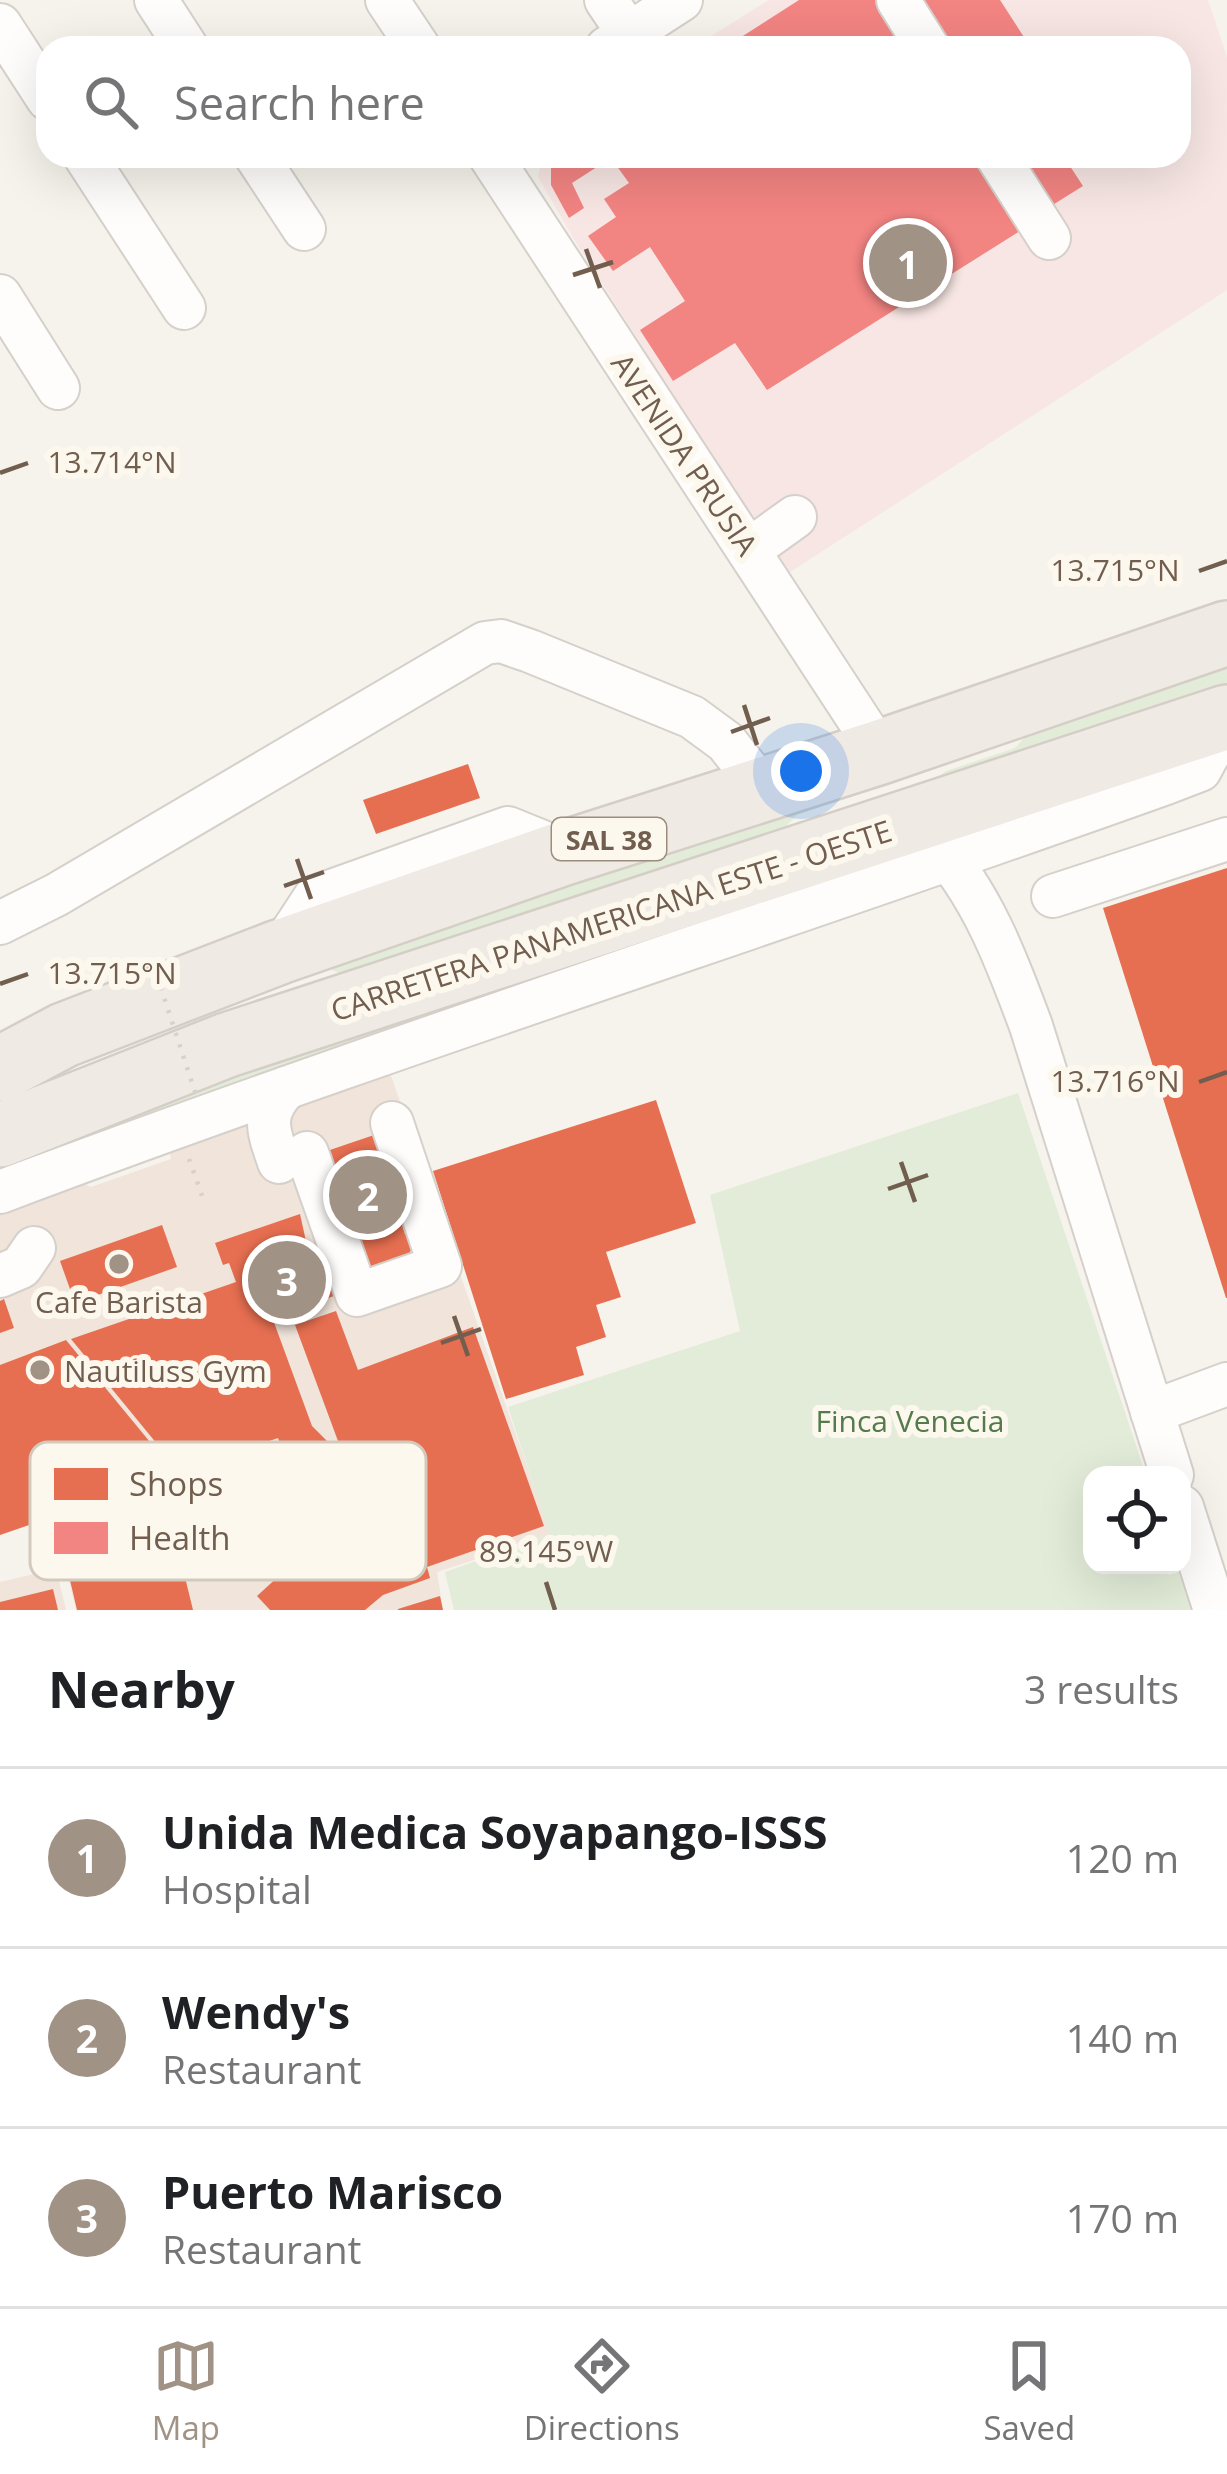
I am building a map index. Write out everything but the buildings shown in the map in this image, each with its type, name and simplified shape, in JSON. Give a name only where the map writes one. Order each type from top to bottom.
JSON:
[{"type":"highway","name":"SAL 38","points":[[0,1069],[64,1035],[280,952],[1227,633]]},
{"type":"highway","points":[[933,841],[914,796],[933,768],[1016,736],[1021,726],[1015,705]]},
{"type":"highway","name":"CARRETERA PANAMERICANA ESTE - OESTE","points":[[27,1123],[227,1045],[628,915],[933,841],[1218,749]]},
{"type":"highway","points":[[628,915],[640,900],[870,816],[890,801],[897,776],[880,752]]},
{"type":"highway","points":[[0,1055],[64,1035]]},
{"type":"street","points":[[156,0],[179,36]]},
{"type":"street","points":[[387,0],[411,36]]},
{"type":"street","points":[[614,27],[681,0]]},
{"type":"street","points":[[898,0],[920,36]]},
{"type":"street","points":[[0,25],[36,80]]},
{"type":"street","points":[[93,168],[184,308]]},
{"type":"street","points":[[264,168],[304,230]]},
{"type":"street","name":"AVENIDA PRUSIA","points":[[498,168],[880,752]]},
{"type":"street","points":[[1005,168],[1049,238]]},
{"type":"street","points":[[0,296],[58,388]]},
{"type":"street","points":[[749,550],[795,517]]},
{"type":"street","points":[[0,923],[56,895],[485,643],[501,641],[530,651],[692,717],[726,742],[764,790]]},
{"type":"street","points":[[1218,749],[1209,753],[1227,735]]},
{"type":"street","points":[[1053,896],[1227,839]]},
{"type":"street","points":[[0,1192],[194,1117],[605,979],[933,841],[1002,953],[1031,1026],[1169,1466]]},
{"type":"street","points":[[605,979],[628,915]]},
{"type":"street","points":[[366,1000],[445,1033]]},
{"type":"street","points":[[286,1088],[266,1121],[280,1162],[357,1294],[440,1265],[392,1123]]},
{"type":"street","points":[[194,1117],[226,1120],[280,1162]]},
{"type":"street","points":[[27,1123],[131,1142]]},
{"type":"street","points":[[0,1276],[21,1267],[34,1249]]},
{"type":"street","points":[[1152,1412],[1227,1384]]},
{"type":"street","points":[[1191,1535],[1215,1610]]},
{"type":"path","points":[[157,976],[194,1117],[206,1204]]},
{"type":"shaded area","points":[[769,0],[1208,0],[1227,57],[1227,290],[787,574],[572,236],[538,177],[540,168],[1191,168],[1191,36],[711,36]]},
{"type":"shaded area","points":[[389,1070],[551,1535],[437,1572],[443,1610],[76,1610],[69,1580],[426,1580],[426,1442],[30,1442],[30,1525],[0,1535],[0,1209],[76,1180],[91,1187],[171,1159],[170,1152]]},
{"type":"shaded area","points":[[30,1575],[30,1580],[59,1580],[66,1610],[0,1610],[0,1582]]},
{"type":"green space","points":[[1227,657],[1227,705],[934,780],[946,771],[1015,748],[1041,719]]},
{"type":"green space","points":[[861,788],[797,815],[782,830],[763,838],[339,973],[332,970],[340,960]]},
{"type":"green space","points":[[359,1020],[385,1022],[397,1029],[136,1120],[120,1118]]},
{"type":"green space","name":"Finca Venecia","points":[[1018,1093],[1143,1466],[1083,1466],[1083,1574],[1179,1574],[1191,1610],[454,1610],[445,1572],[550,1535],[508,1407],[740,1331],[710,1195]]},
{"type":"place","name":"Unida Medica Soyapango-ISSS","points":[[908,263]]},
{"type":"place","name":"Wendy's","points":[[368,1195]]},
{"type":"place","name":"Cafe Barista","points":[[119,1264]]},
{"type":"place","name":"Puerto Marisco","points":[[287,1280]]},
{"type":"place","name":"Nautiluss Gym","points":[[40,1370]]}]
